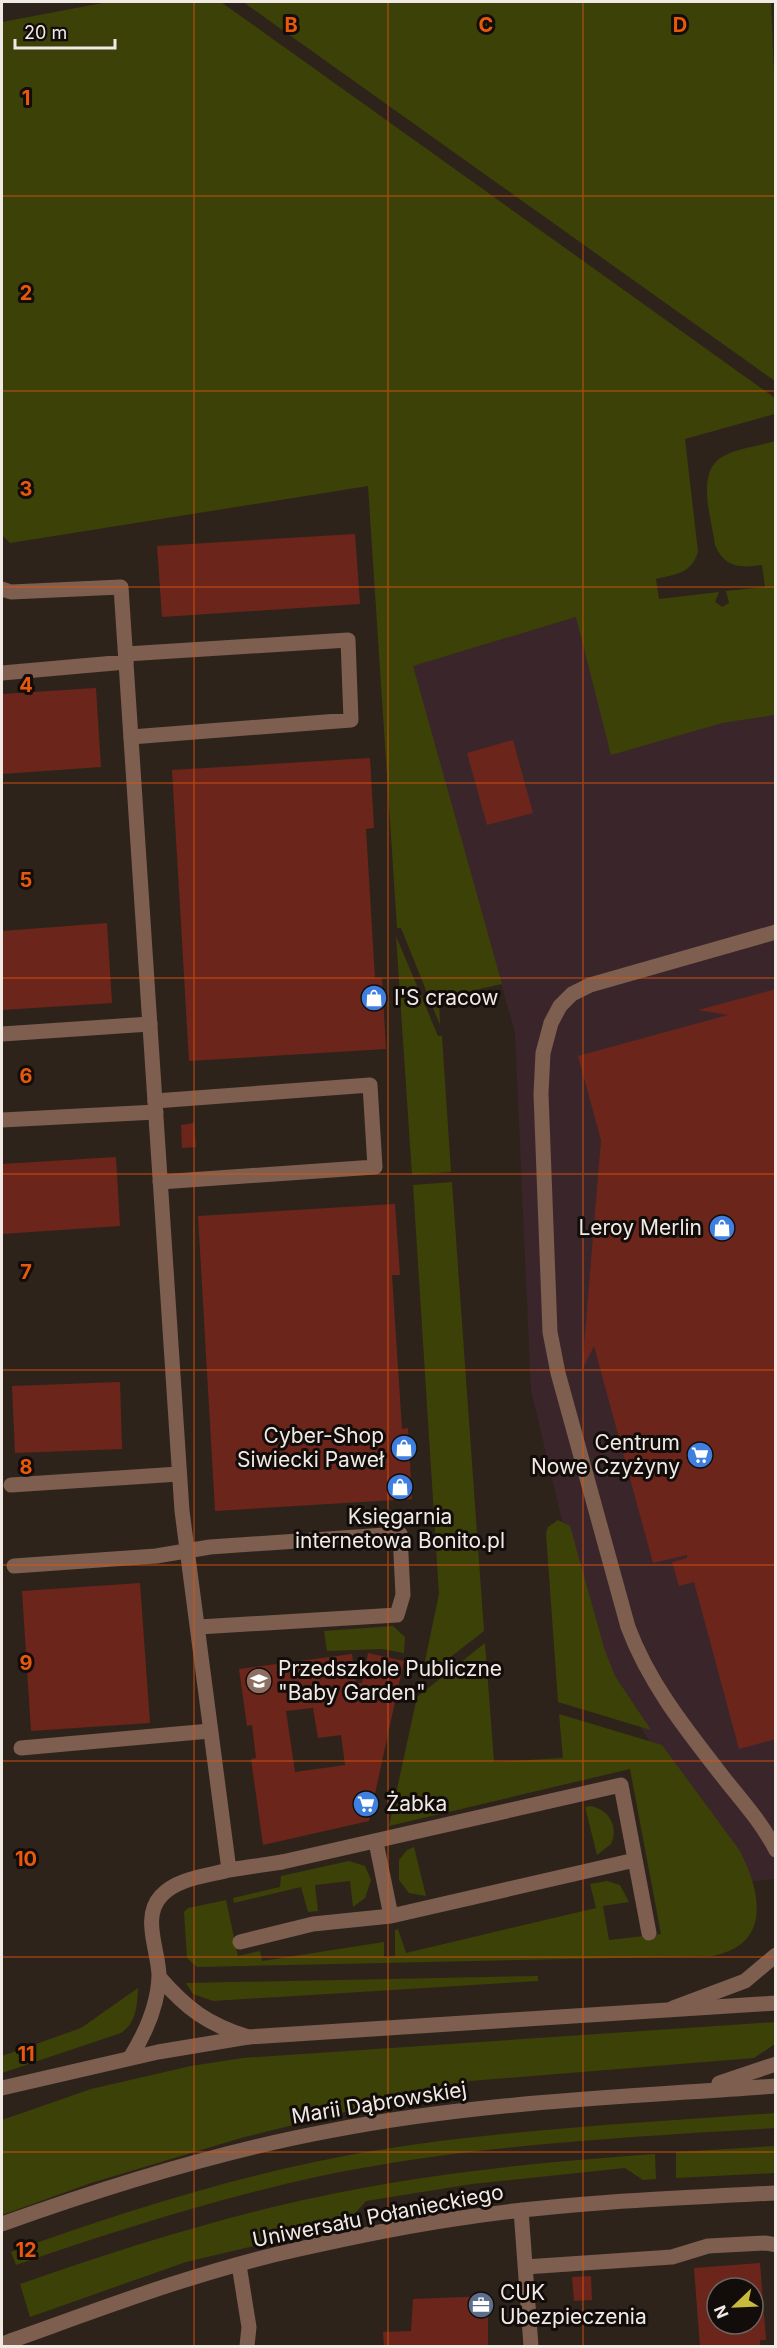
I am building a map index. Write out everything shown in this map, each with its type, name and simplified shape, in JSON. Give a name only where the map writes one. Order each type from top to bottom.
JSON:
[{"type":"street","points":[[2,588],[11,592],[121,587],[180,1474],[187,1550],[229,1870]]},
{"type":"street","points":[[2,673],[126,658],[348,640],[351,720],[131,737]]},
{"type":"street","points":[[776,932],[580,989],[565,1000],[556,1012],[545,1045],[541,1077],[550,1332],[558,1373],[628,1627],[638,1654],[655,1685],[758,1821],[776,1850]]},
{"type":"street","points":[[2,1034],[150,1024]]},
{"type":"street","points":[[2,1120],[370,1085],[375,1167],[160,1182]]},
{"type":"street","points":[[10,1485],[180,1474]]},
{"type":"street","points":[[14,1566],[156,1556],[187,1550],[400,1533],[403,1595],[397,1615],[199,1628]]},
{"type":"street","points":[[21,1748],[210,1731]]},
{"type":"street","points":[[130,2058],[149,2023],[159,1977],[152,1924],[155,1904],[161,1896],[177,1885],[229,1870],[282,1862],[376,1842],[621,1785],[649,1933]]},
{"type":"street","points":[[376,1842],[392,1916]]},
{"type":"street","points":[[240,1942],[313,1923],[392,1916],[635,1860]]},
{"type":"street","points":[[669,2010],[745,1981],[776,1955]]},
{"type":"street","points":[[159,1977],[184,2005],[206,2021],[248,2037]]},
{"type":"street","points":[[2,2088],[130,2058],[248,2037],[776,2003]]},
{"type":"street","points":[[690,2092],[776,2064]]},
{"type":"street","name":"Marii Dąbrowskiej","points":[[2,2224],[184,2165],[330,2130],[499,2106],[776,2086]]},
{"type":"street","name":"Uniwersału Połanieckiego","points":[[2,2344],[152,2291],[239,2265],[293,2250],[410,2227],[521,2210],[776,2193]]},
{"type":"street","points":[[521,2210],[531,2346]]},
{"type":"street","points":[[525,2267],[672,2258],[708,2246],[766,2243],[776,2245]]},
{"type":"street","points":[[239,2265],[248,2318],[247,2346]]},
{"type":"shaded area","points":[[576,617],[722,723],[775,715],[775,1879],[739,1882],[609,1678],[587,1625],[531,1390],[515,1033],[412,666]]},
{"type":"green space","points":[[108,2],[221,2],[775,398],[775,414],[685,439],[698,552],[687,569],[656,579],[659,599],[719,592],[715,602],[722,607],[729,603],[726,591],[765,587],[762,565],[734,565],[719,553],[715,545],[707,485],[714,464],[722,457],[741,449],[775,441],[775,715],[722,723],[611,755],[576,617],[413,666],[502,984],[439,998],[440,1025],[401,928],[397,928],[368,486],[10,543],[2,535],[2,22]]},
{"type":"green space","points":[[243,2],[771,2],[776,124],[775,381]]},
{"type":"green space","points":[[396,936],[438,1036],[442,1036],[451,1172],[412,1175]]},
{"type":"green space","points":[[452,1182],[484,1631],[421,1680],[439,1594],[413,1185]]},
{"type":"green space","points":[[558,1520],[570,1526],[605,1651],[615,1676],[651,1730],[558,1702],[546,1533],[548,1527]]},
{"type":"green space","points":[[393,1626],[405,1637],[404,1653],[382,1649],[327,1651],[324,1631]]},
{"type":"green space","points":[[485,1643],[494,1762],[563,1758],[559,1714],[662,1745],[740,1851],[748,1867],[756,1900],[756,1916],[753,1929],[744,1941],[731,1950],[712,1956],[197,1967],[187,1958],[184,1912],[188,1908],[226,1900],[238,1956],[260,1951],[262,1961],[384,1942],[384,1957],[395,1956],[395,1930],[398,1929],[406,1953],[596,1908],[590,1884],[607,1881],[620,1885],[629,1902],[603,1906],[609,1940],[661,1934],[630,1769],[389,1826],[417,1697]]},
{"type":"green space","points":[[590,1806],[607,1815],[614,1831],[611,1844],[597,1855],[585,1807]]},
{"type":"green space","points":[[414,1847],[426,1896],[409,1893],[399,1880],[399,1860],[407,1850]]},
{"type":"green space","points":[[349,1861],[365,1866],[371,1880],[365,1898],[353,1907],[350,1881],[315,1885],[318,1911],[308,1912],[301,1887],[234,1903],[233,1898],[280,1887],[281,1876]]},
{"type":"green space","points":[[538,1976],[538,1981],[213,2001],[193,1994],[186,1983]]},
{"type":"green space","points":[[138,1988],[133,2018],[121,2033],[2,2073],[2,2056],[81,2028]]},
{"type":"green space","points":[[775,2022],[775,2044],[754,2058],[470,2081],[241,2138],[91,2183],[2,2215],[2,2120],[91,2089],[191,2066],[243,2058]]},
{"type":"green space","points":[[775,2113],[775,2128],[493,2149],[325,2175],[208,2204],[16,2265],[11,2252],[146,2206],[238,2180],[378,2150],[526,2132]]},
{"type":"green space","points":[[775,2146],[775,2173],[676,2178],[676,2152]]},
{"type":"green space","points":[[655,2154],[656,2179],[643,2180],[625,2168],[472,2184],[366,2201],[352,2217],[352,2223],[186,2262],[30,2317],[20,2284],[177,2233],[320,2196],[463,2172]]},
{"type":"building","points":[[355,534],[360,604],[162,617],[157,546]]},
{"type":"building","points":[[96,688],[101,767],[2,774],[2,694]]},
{"type":"building","points":[[513,740],[533,813],[487,825],[467,753]]},
{"type":"building","points":[[370,758],[374,828],[366,829],[375,978],[382,978],[386,1049],[189,1061],[172,770]]},
{"type":"building","points":[[107,923],[112,1003],[2,1010],[2,931]]},
{"type":"building","name":"Centrum Nowe Czyżyny","points":[[776,989],[776,1739],[739,1749],[694,1582],[679,1586],[672,1562],[687,1558],[687,1555],[653,1563],[594,1346],[582,1370],[601,1140],[578,1056],[728,1015],[698,1010]]},
{"type":"building","points":[[194,1123],[196,1147],[182,1148],[181,1125]]},
{"type":"building","points":[[116,1157],[120,1226],[2,1234],[2,1164]]},
{"type":"building","points":[[395,1204],[400,1275],[392,1275],[402,1429],[408,1428],[412,1499],[215,1511],[198,1216]]},
{"type":"building","points":[[120,1382],[122,1449],[15,1453],[12,1386]]},
{"type":"building","points":[[140,1583],[150,1723],[31,1731],[22,1591]]},
{"type":"building","points":[[368,1653],[404,1661],[369,1821],[263,1845],[251,1759],[256,1758],[252,1725],[247,1726],[239,1669],[352,1654],[356,1683],[362,1683]],"holes":[[[313,1708],[318,1738],[341,1735],[345,1765],[295,1772],[286,1711]]]},
{"type":"building","points":[[760,2263],[761,2276],[705,2276],[705,2336],[765,2336],[765,2327],[766,2340],[760,2340],[760,2346],[700,2346],[694,2268]]},
{"type":"building","points":[[591,2276],[592,2300],[574,2301],[572,2277]]},
{"type":"building","points":[[488,2296],[488,2346],[384,2346],[383,2332],[411,2331],[413,2299]]},
{"type":"place","name":"I'S cracow","points":[[374,998]]},
{"type":"place","name":"Leroy Merlin","points":[[722,1228]]},
{"type":"place","name":"Cyber-Shop Siwiecki Paweł","points":[[404,1448]]},
{"type":"place","name":"Centrum Nowe Czyżyny","points":[[700,1455]]},
{"type":"place","name":"Księgarnia internetowa Bonito.pl","points":[[400,1487]]},
{"type":"place","name":"Przedszkole Publiczne \"Baby Garden\"","points":[[259,1681]]},
{"type":"place","name":"Żabka","points":[[366,1804]]},
{"type":"place","name":"CUK Ubezpieczenia","points":[[481,2305]]}]
